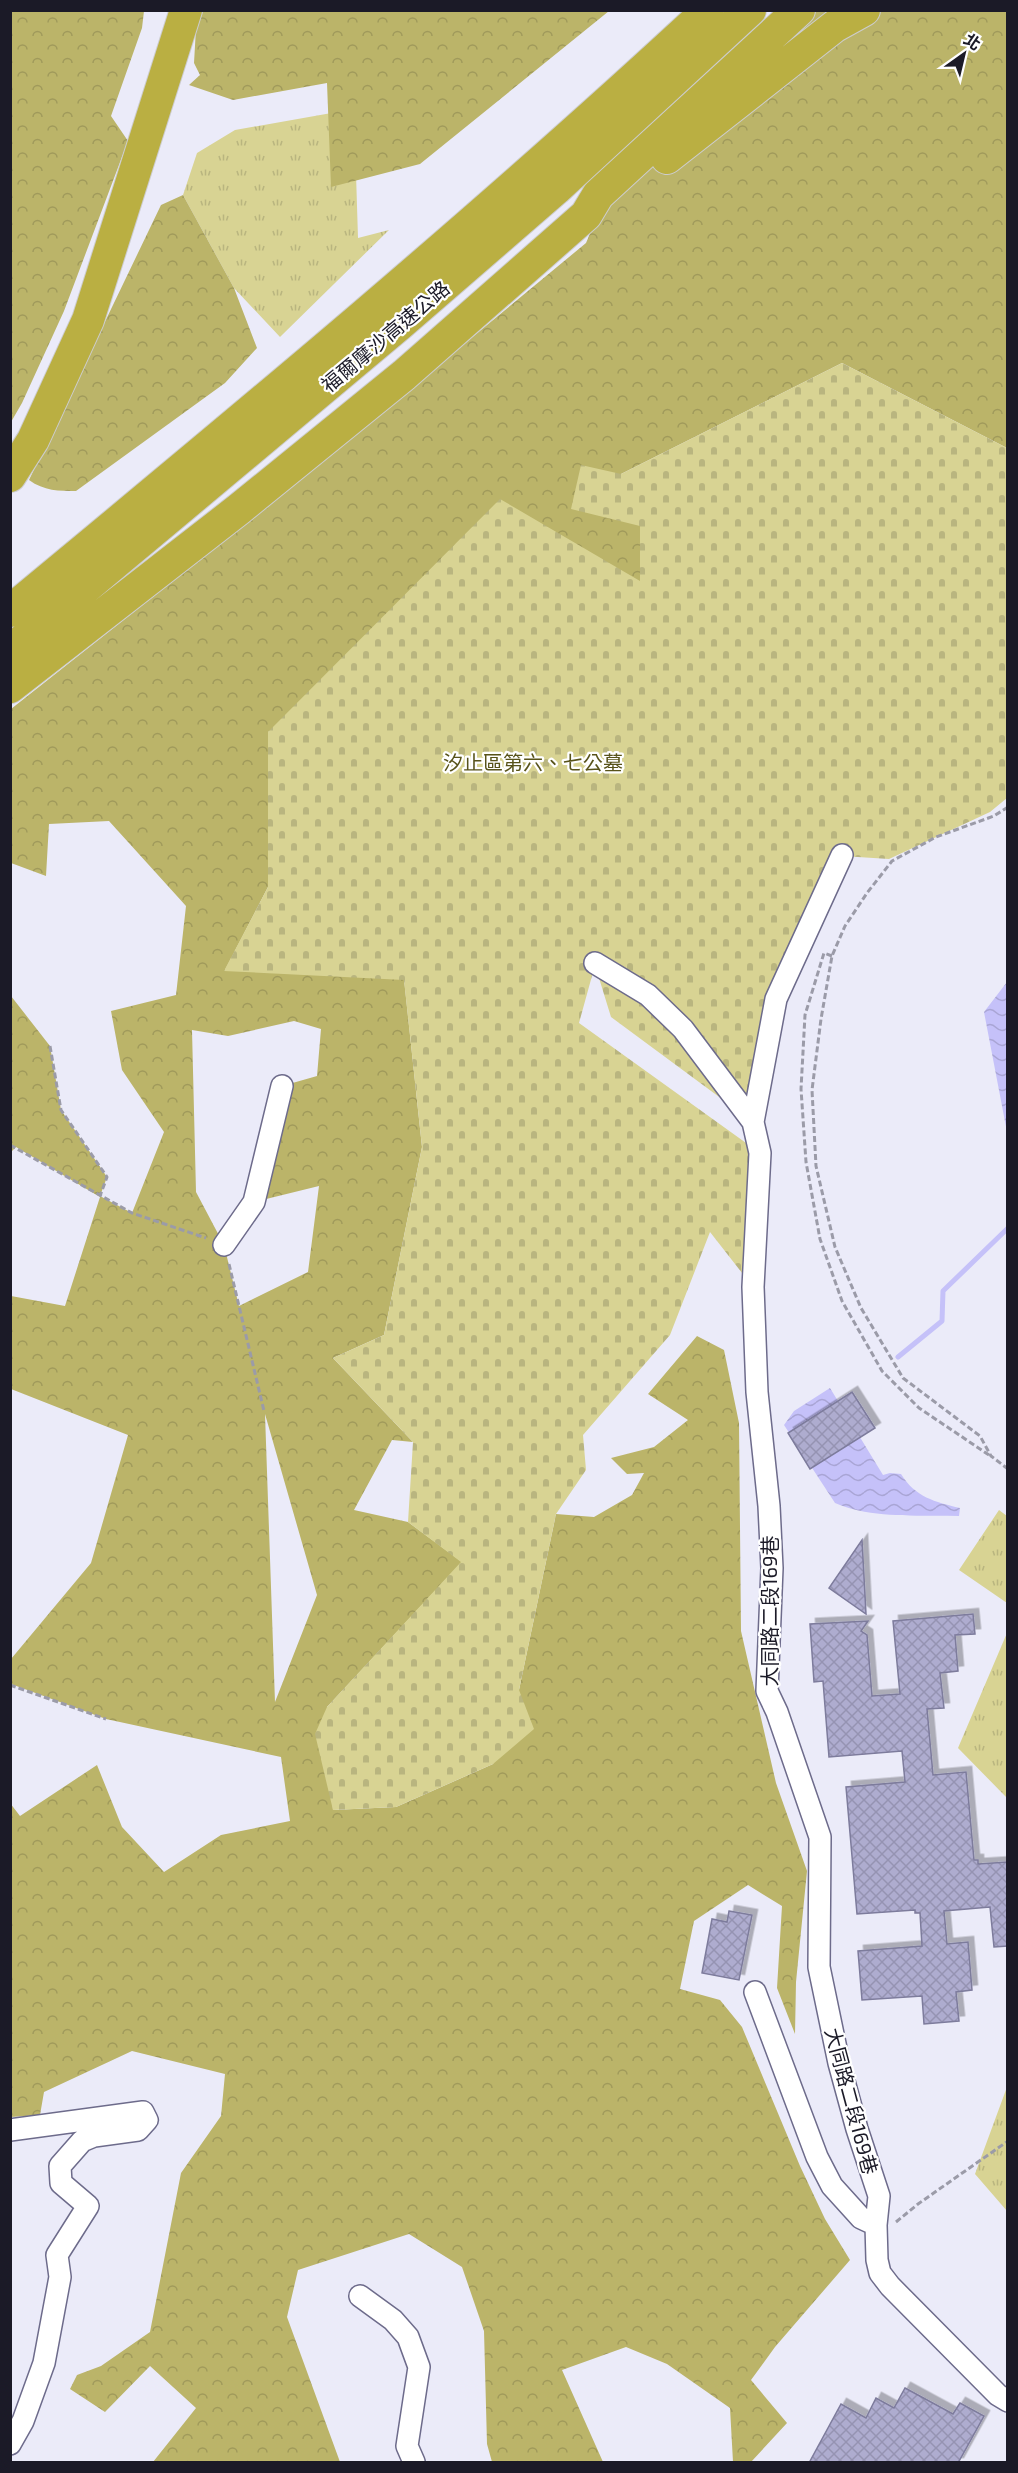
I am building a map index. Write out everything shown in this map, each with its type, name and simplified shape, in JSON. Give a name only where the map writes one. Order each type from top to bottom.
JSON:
[{"type":"highway","points":[[10,476],[33,440],[88,320],[186,10]]},
{"type":"highway","name":"福爾摩沙高速公路","points":[[10,611],[248,414],[479,216],[708,10]]},
{"type":"highway","name":"福爾摩沙高速公路","points":[[10,651],[399,325],[556,189],[750,10]]},
{"type":"highway","points":[[10,687],[239,509],[404,375],[586,215],[598,195],[798,10]]},
{"type":"highway","points":[[586,215],[607,206],[835,26],[864,10]]},
{"type":"lane","points":[[753,1122],[776,999],[842,855]]},
{"type":"lane","name":"大同路二段169巷","points":[[595,963],[648,995],[683,1029],[753,1122],[760,1154],[753,1287],[757,1381],[769,1506],[772,1568],[767,1691],[777,1712],[820,1837],[819,1967],[839,2063],[857,2130],[879,2196],[876,2232],[878,2266],[890,2286],[998,2395],[1008,2401]]},
{"type":"lane","points":[[224,1245],[254,1202],[282,1086]]},
{"type":"lane","points":[[754,1992],[817,2157],[832,2186],[876,2232]]},
{"type":"lane","points":[[10,2130],[143,2112],[147,2120],[138,2130],[94,2136],[82,2141],[60,2166],[61,2183],[88,2206],[57,2255],[60,2277],[44,2363],[23,2421],[10,2444]]},
{"type":"lane","points":[[360,2296],[393,2320],[408,2337],[418,2367],[407,2446],[414,2463]]},
{"type":"path","points":[[991,1456],[980,1436],[903,1378],[861,1308],[835,1247],[816,1166],[812,1090],[820,1019],[832,956],[844,926],[892,861],[936,837],[994,816],[1008,807]]},
{"type":"path","points":[[832,956],[824,953],[805,1015],[801,1089],[806,1162],[820,1239],[842,1301],[882,1371],[919,1408],[1008,1469]]},
{"type":"path","points":[[50,1046],[61,1110],[106,1177],[100,1196]]},
{"type":"path","points":[[10,1145],[132,1213],[224,1245],[264,1411]]},
{"type":"path","points":[[10,1685],[106,1719]]},
{"type":"path","points":[[876,2232],[1008,2141]]},
{"type":"green space","points":[[11,10],[144,11],[142,28],[111,116],[128,141],[64,311],[11,422]]},
{"type":"green space","points":[[197,11],[609,11],[420,164],[331,187],[327,83],[233,100],[189,85],[200,75],[194,63]]},
{"type":"green space","points":[[807,11],[1007,11],[1007,448],[842,363],[621,474],[640,526],[640,582],[268,732],[268,887],[225,970],[404,979],[422,1147],[384,1335],[333,1358],[413,1442],[392,1440],[354,1510],[408,1522],[462,1562],[327,1707],[333,1810],[396,1807],[493,1764],[519,1690],[556,1514],[594,1517],[632,1495],[644,1473],[627,1474],[611,1458],[654,1447],[688,1420],[648,1394],[697,1336],[724,1350],[739,1423],[741,1631],[776,1783],[807,1871],[796,1982],[795,2034],[777,1988],[782,1906],[748,1885],[694,1921],[680,1989],[720,2000],[742,2027],[800,2166],[825,2219],[850,2260],[775,2347],[751,2380],[787,2423],[751,2462],[733,2462],[730,2408],[667,2364],[626,2347],[562,2370],[603,2462],[492,2462],[487,2444],[484,2331],[462,2267],[409,2234],[298,2270],[287,2317],[340,2462],[153,2462],[196,2408],[150,2366],[105,2412],[70,2389],[77,2375],[101,2366],[150,2332],[181,2173],[221,2116],[225,2074],[132,2051],[44,2092],[40,2115],[11,2117],[10,1803],[20,1816],[97,1765],[122,1827],[164,1872],[221,1835],[290,1821],[281,1757],[106,1719],[11,1684],[11,1659],[91,1563],[128,1435],[11,1389],[11,1296],[65,1306],[100,1197],[16,1147],[11,1152],[11,996],[50,1046],[61,1110],[107,1177],[100,1196],[132,1213],[164,1132],[122,1070],[111,1011],[176,995],[186,906],[109,821],[49,824],[46,876],[11,863],[11,709],[279,497],[586,243],[605,198]],"holes":[[[294,1021],[321,1029],[317,1076],[282,1086],[254,1202],[319,1186],[308,1272],[239,1306],[224,1245],[196,1192],[192,1030],[228,1036]],[[265,1414],[317,1595],[275,1702]]]},
{"type":"green space","points":[[354,109],[358,238],[389,230],[280,337],[234,288],[183,195],[197,153],[235,130]]},
{"type":"green space","points":[[183,195],[234,288],[257,348],[225,383],[76,491],[52,490],[35,484],[29,480],[161,205]]},
{"type":"green space","name":"汐止區第六、七公墓","points":[[842,363],[1007,448],[1007,798],[990,812],[889,859],[842,856],[776,999],[753,1122],[611,1017],[595,965],[579,1023],[760,1153],[753,1287],[710,1232],[670,1335],[583,1435],[586,1470],[556,1514],[519,1690],[534,1729],[493,1764],[396,1807],[333,1810],[315,1734],[327,1707],[461,1562],[408,1522],[413,1442],[333,1358],[384,1335],[422,1147],[404,980],[224,971],[268,887],[268,732],[500,499],[640,581],[640,526],[571,509],[581,465],[621,474]]},
{"type":"green space","points":[[999,1510],[1007,1516],[1007,1603],[959,1570]]},
{"type":"green space","points":[[1007,1633],[1007,1798],[958,1748]]},
{"type":"green space","points":[[1007,2087],[1007,2211],[975,2174]]},
{"type":"water","points":[[1007,982],[1007,1132],[984,1012]]},
{"type":"water","points":[[830,1388],[883,1475],[901,1474],[919,1493],[934,1501],[960,1508],[959,1516],[880,1514],[864,1512],[835,1503],[784,1425],[794,1411]]},
{"type":"building","points":[[852,1392],[875,1428],[810,1469],[788,1433]]},
{"type":"building","points":[[862,1540],[866,1614],[829,1588]]},
{"type":"building","points":[[973,1614],[975,1634],[955,1635],[958,1671],[940,1673],[944,1708],[927,1709],[933,1775],[966,1772],[974,1860],[978,1860],[978,1864],[1008,1862],[1008,1946],[994,1947],[990,1907],[944,1911],[947,1944],[968,1942],[972,1990],[956,1992],[959,2021],[924,2024],[922,1996],[862,2000],[858,1951],[922,1946],[920,1913],[915,1913],[915,1910],[857,1914],[846,1787],[905,1782],[902,1751],[829,1757],[823,1681],[814,1682],[810,1624],[868,1621],[861,1631],[867,1635],[872,1696],[900,1694],[893,1621]]},
{"type":"building","points":[[729,1911],[752,1915],[739,1980],[702,1973],[712,1919],[727,1922]]},
{"type":"building","points":[[905,2388],[953,2414],[960,2403],[984,2416],[958,2463],[809,2463],[841,2404],[866,2418],[876,2398],[894,2408]]},
{"type":"waterway","points":[[898,1357],[942,1321],[943,1291],[1008,1228]]}]
